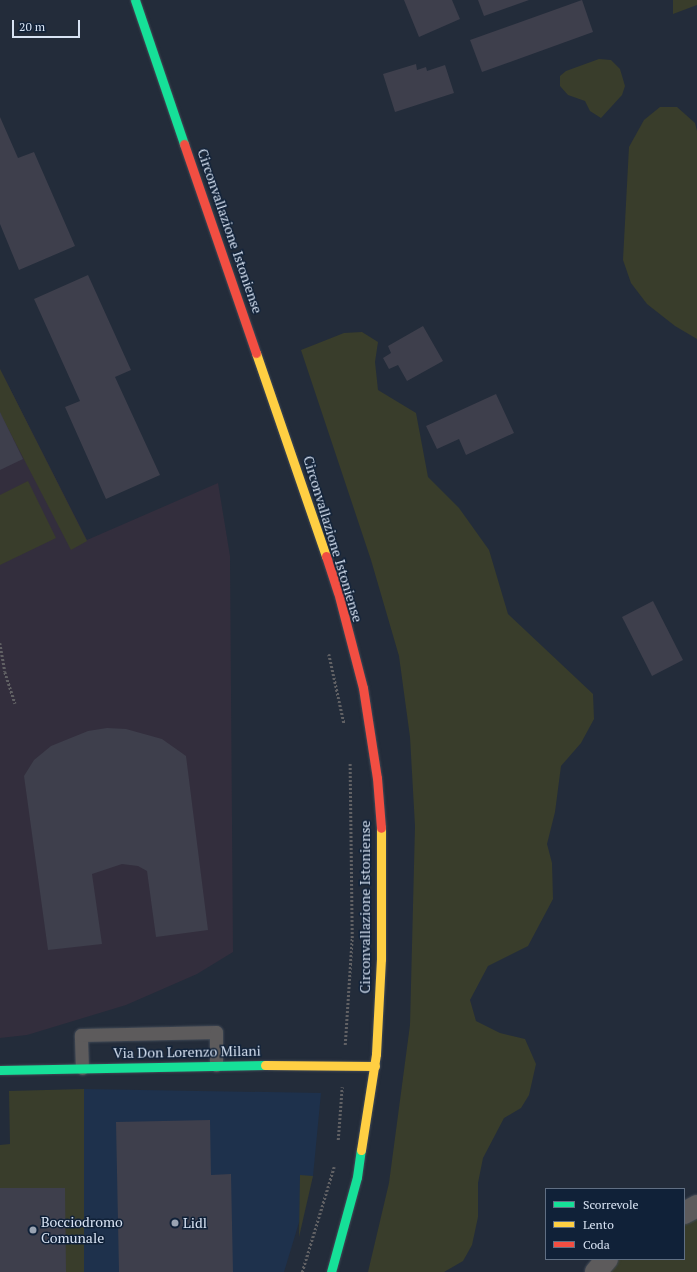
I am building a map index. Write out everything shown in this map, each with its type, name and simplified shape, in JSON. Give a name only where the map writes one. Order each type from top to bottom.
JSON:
[{"type":"main road","name":"Circonvallazione Istoniense","points":[[135,0],[338,592],[363,688],[377,778],[382,844],[381,959],[375,1066],[357,1177],[331,1272]]},
{"type":"main road","name":"Via Don Lorenzo Milani","points":[[0,1070],[216,1065],[375,1066]]},
{"type":"street","points":[[685,1212],[697,1206]]},
{"type":"street","points":[[596,1272],[606,1260]]},
{"type":"lane","points":[[82,1068],[81,1035],[216,1032],[216,1065]]},
{"type":"path","points":[[0,643],[5,672],[15,703]]},
{"type":"path","points":[[327,646],[345,729]]},
{"type":"path","points":[[338,1143],[352,938],[350,759]]},
{"type":"path","points":[[302,1272],[334,1166]]},
{"type":"shaded area","points":[[0,369],[87,540],[218,483],[230,556],[233,952],[197,974],[126,1005],[27,1035],[0,1038]]},
{"type":"shaded area","points":[[84,1089],[321,1093],[313,1176],[284,1272],[83,1272]]},
{"type":"green space","points":[[673,0],[697,0],[697,5],[673,14]]},
{"type":"green space","points":[[599,59],[611,60],[620,69],[625,86],[622,95],[601,118],[590,111],[585,101],[568,95],[560,86],[560,76],[566,71]]},
{"type":"green space","points":[[660,107],[677,107],[695,123],[697,131],[697,339],[675,326],[647,304],[631,283],[623,260],[629,147],[644,120]]},
{"type":"green space","points":[[362,332],[378,342],[375,362],[378,390],[416,413],[428,477],[459,508],[489,550],[508,614],[593,694],[594,719],[581,743],[561,766],[555,812],[547,844],[552,863],[553,899],[528,946],[488,966],[470,1000],[476,1021],[500,1033],[525,1039],[536,1064],[529,1095],[521,1108],[504,1118],[483,1158],[478,1183],[478,1217],[472,1245],[463,1261],[444,1272],[368,1272],[389,1183],[410,1025],[415,826],[410,737],[399,656],[371,560],[301,350],[344,333]]},
{"type":"green space","points":[[0,369],[87,541],[71,550],[0,413]]},
{"type":"green space","points":[[28,481],[56,538],[0,565],[0,495]]},
{"type":"green space","points":[[84,1089],[84,1272],[0,1272],[0,1145],[10,1144],[9,1091]]},
{"type":"green space","points":[[300,1175],[313,1176],[299,1237]]},
{"type":"green space","points":[[697,1214],[697,1272],[607,1272],[618,1260],[685,1260],[685,1220]]},
{"type":"building","points":[[404,0],[452,0],[460,19],[419,37]]},
{"type":"building","points":[[478,0],[529,0],[484,16]]},
{"type":"building","points":[[582,0],[593,32],[482,72],[470,40]]},
{"type":"building","points":[[416,64],[417,70],[426,67],[427,71],[445,65],[454,93],[395,112],[383,74]]},
{"type":"building","points":[[0,117],[18,158],[34,152],[75,246],[19,270],[0,224]]},
{"type":"building","points":[[88,275],[131,370],[115,377],[160,475],[106,499],[65,407],[80,401],[34,299]]},
{"type":"building","points":[[423,326],[443,361],[407,381],[398,365],[389,369],[383,358],[391,353],[388,346]]},
{"type":"building","points":[[496,394],[514,433],[466,455],[459,439],[437,449],[426,426]]},
{"type":"building","points":[[0,412],[23,459],[0,470]]},
{"type":"building","points":[[653,601],[683,660],[652,676],[622,617]]},
{"type":"building","points":[[107,728],[126,729],[162,739],[186,756],[208,930],[156,937],[147,871],[138,866],[122,864],[92,874],[102,944],[48,950],[24,776],[34,760],[51,746],[88,731]]},
{"type":"building","name":"Lidl","points":[[210,1120],[211,1175],[231,1174],[233,1272],[119,1272],[116,1122]]},
{"type":"building","name":"Bocciodromo Comunale","points":[[0,1188],[65,1188],[66,1272],[0,1272]]},
{"type":"traffic: fast","points":[[135,0],[184,144]]},
{"type":"traffic: fast","points":[[0,1070],[265,1065]]},
{"type":"traffic: fast","points":[[331,1272],[357,1177],[361,1150]]},
{"type":"traffic: slow","points":[[256,353],[326,556]]},
{"type":"traffic: slow","points":[[361,1150],[376,1054],[381,959],[381,828]]},
{"type":"traffic: slow","points":[[265,1065],[375,1066]]},
{"type":"traffic: jam","points":[[184,144],[256,353]]},
{"type":"traffic: jam","points":[[326,556],[338,592],[363,688],[377,778],[381,828]]},
{"type":"place","name":"Lidl","points":[[175,1223]]},
{"type":"place","name":"Bocciodromo Comunale","points":[[33,1230]]}]
